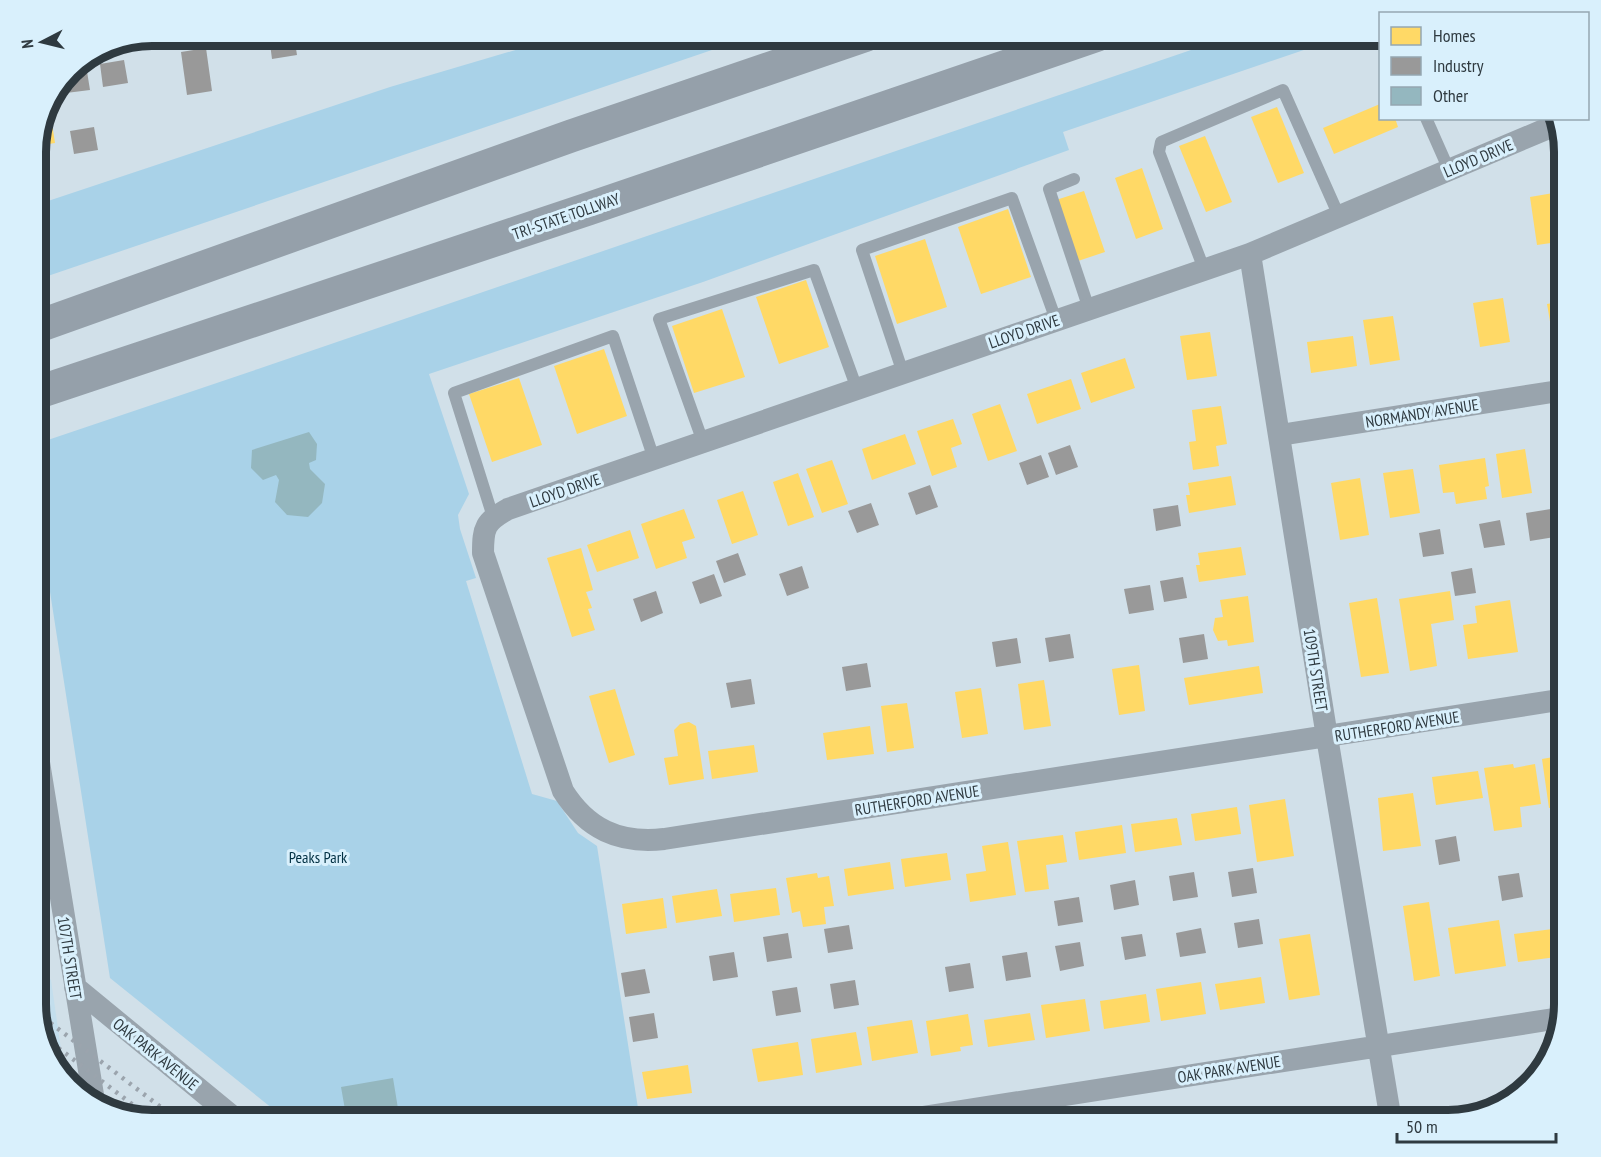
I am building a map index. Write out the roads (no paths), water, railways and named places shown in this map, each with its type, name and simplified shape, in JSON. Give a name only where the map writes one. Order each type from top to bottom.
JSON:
[{"type":"highway","points":[[47,323],[571,136],[833,46]]},
{"type":"highway","name":"TRI-STATE TOLLWAY","points":[[47,389],[577,213],[1065,46]]},
{"type":"street","name":"LLOYD DRIVE","points":[[490,521],[508,509],[1250,254],[1551,127]]},
{"type":"street","name":"109TH STREET","points":[[1250,254],[1389,1111]]},
{"type":"street","name":"NORMANDY AVENUE","points":[[1280,435],[1554,392]]},
{"type":"street","name":"RUTHERFORD AVENUE","points":[[490,521],[483,535],[483,553],[559,783],[578,813],[599,828],[624,838],[664,839],[1554,701]]},
{"type":"street","name":"107TH STREET","points":[[47,813],[91,1091]]},
{"type":"street","name":"OAK PARK AVENUE","points":[[75,987],[226,1111]]},
{"type":"street","name":"OAK PARK AVENUE","points":[[961,1111],[1554,1019]]},
{"type":"lane","points":[[1204,269],[1159,152],[1161,142],[1283,90],[1339,216]]},
{"type":"lane","points":[[1427,120],[1449,170]]},
{"type":"lane","points":[[1074,179],[1048,189],[1089,309]]},
{"type":"lane","points":[[903,373],[862,250],[1012,198],[1056,320]]},
{"type":"lane","points":[[703,442],[658,319],[814,270],[857,389]]},
{"type":"lane","points":[[490,521],[454,393],[613,336],[654,459]]},
{"type":"railway","points":[[49,1022],[166,1111]]},
{"type":"railway","points":[[55,1046],[140,1110]]},
{"type":"park label","name":"Peaks Park","points":[[318,857]]}]
